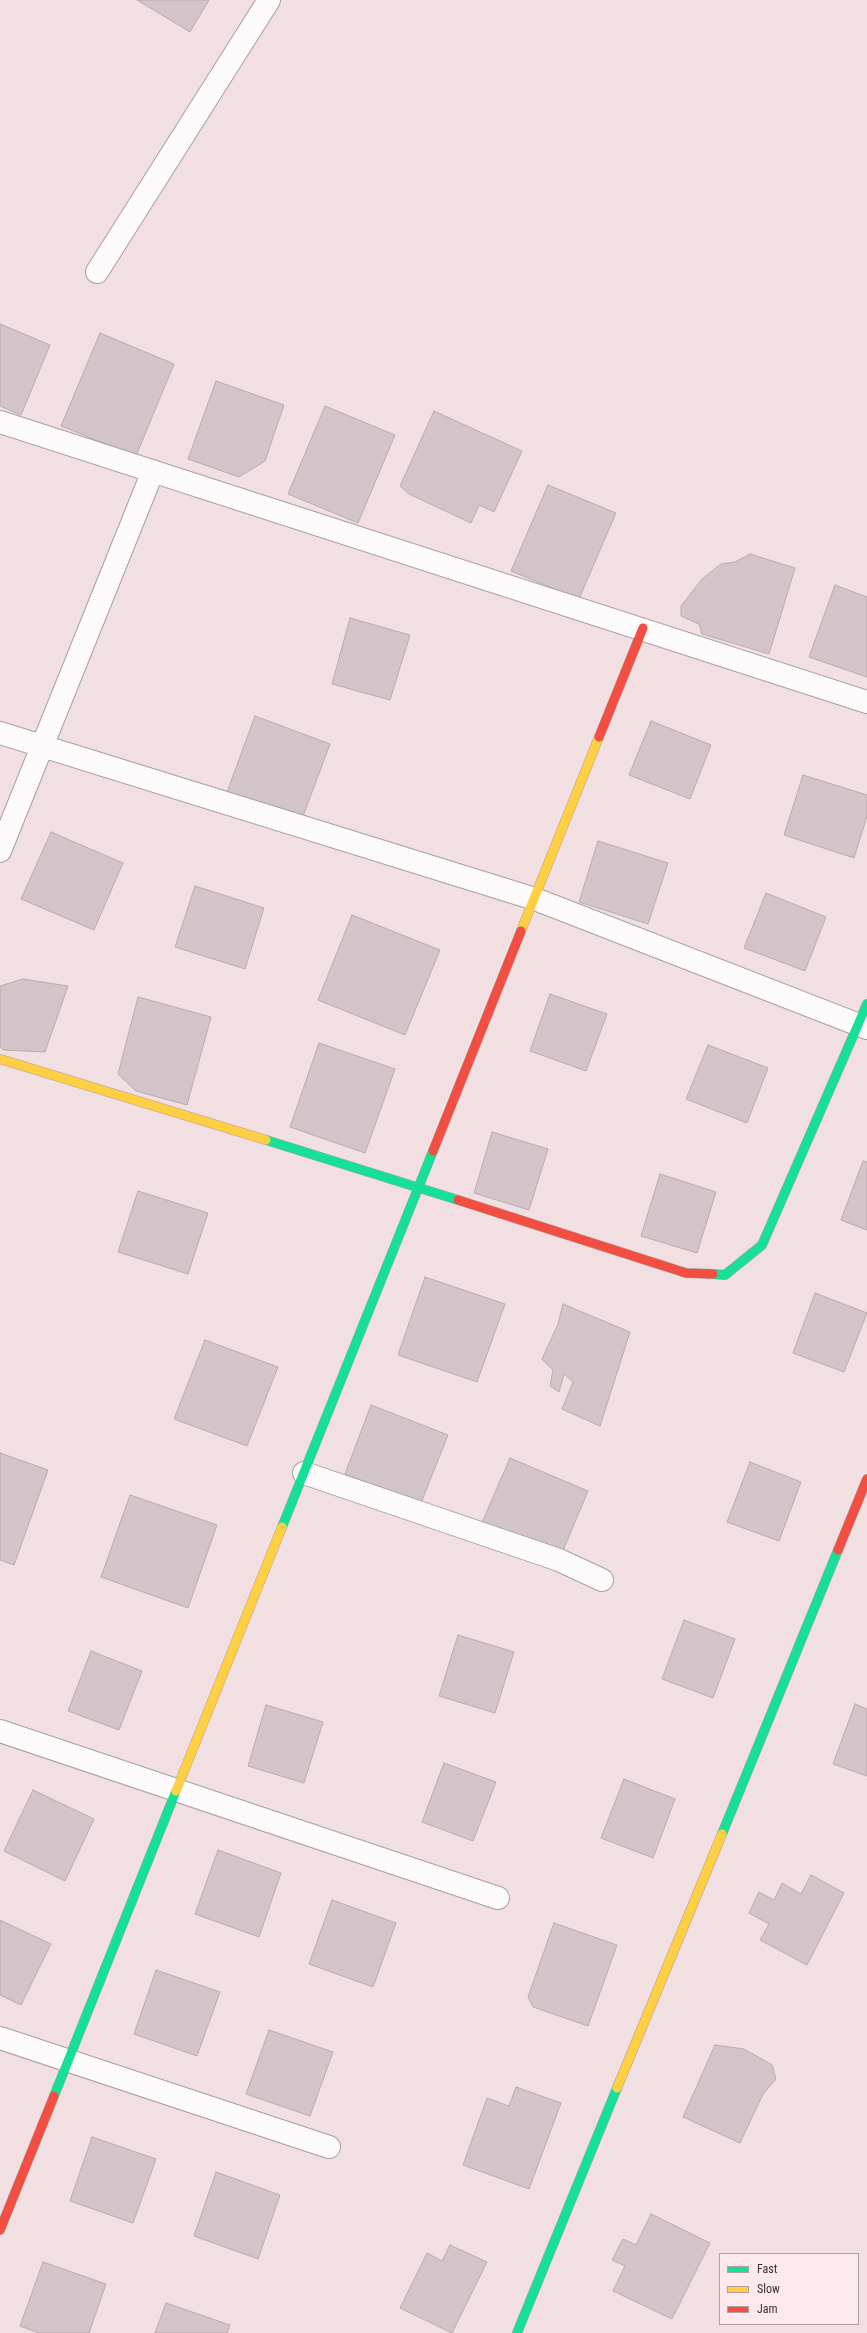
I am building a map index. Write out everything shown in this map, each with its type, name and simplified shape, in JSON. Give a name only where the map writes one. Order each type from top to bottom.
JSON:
[{"type":"street","points":[[97,272],[269,0]]},
{"type":"street","points":[[0,422],[644,628],[867,702]]},
{"type":"street","points":[[0,851],[153,471]]},
{"type":"street","points":[[0,2230],[644,628]]},
{"type":"street","points":[[0,733],[535,899],[862,1026]]},
{"type":"street","points":[[0,1059],[419,1187],[686,1273],[725,1275],[762,1245],[862,1026],[867,1004]]},
{"type":"street","points":[[304,1473],[559,1560],[602,1580]]},
{"type":"street","points":[[517,2333],[867,1479]]},
{"type":"street","points":[[0,1731],[498,1898]]},
{"type":"street","points":[[0,2038],[329,2147]]},
{"type":"building","points":[[137,0],[209,0],[190,32]]},
{"type":"building","points":[[0,324],[50,345],[21,415],[0,406]]},
{"type":"building","points":[[100,333],[174,364],[136,456],[61,426]]},
{"type":"building","points":[[216,381],[284,405],[265,461],[239,477],[188,459]]},
{"type":"building","points":[[325,406],[395,435],[358,523],[288,494]]},
{"type":"building","points":[[434,411],[522,451],[494,512],[479,505],[471,523],[409,494],[400,486]]},
{"type":"building","points":[[548,485],[616,513],[579,599],[511,571]]},
{"type":"building","points":[[750,554],[795,568],[769,654],[702,634],[699,624],[681,616],[681,606],[702,579],[721,564],[735,562]]},
{"type":"building","points":[[835,585],[867,597],[867,677],[809,657]]},
{"type":"building","points":[[350,618],[410,635],[390,700],[332,684]]},
{"type":"building","points":[[255,716],[330,744],[302,819],[227,792]]},
{"type":"building","points":[[651,721],[711,745],[690,799],[629,775]]},
{"type":"building","points":[[803,775],[867,795],[867,816],[854,858],[784,835]]},
{"type":"building","points":[[51,832],[123,863],[94,930],[21,899]]},
{"type":"building","points":[[598,841],[668,863],[648,924],[579,902]]},
{"type":"building","points":[[195,886],[264,908],[245,969],[175,947]]},
{"type":"building","points":[[766,893],[826,917],[805,971],[744,948]]},
{"type":"building","points":[[352,915],[440,950],[405,1035],[318,1000]]},
{"type":"building","points":[[23,979],[68,986],[45,1052],[4,1050],[0,1047],[0,986]]},
{"type":"building","points":[[550,994],[607,1014],[586,1071],[530,1051]]},
{"type":"building","points":[[138,997],[211,1017],[187,1105],[136,1091],[118,1074]]},
{"type":"building","points":[[319,1043],[395,1069],[365,1153],[290,1127]]},
{"type":"building","points":[[708,1045],[768,1068],[747,1123],[686,1099]]},
{"type":"building","points":[[492,1132],[548,1149],[529,1210],[474,1193]]},
{"type":"building","points":[[863,1161],[867,1162],[867,1230],[841,1220]]},
{"type":"building","points":[[660,1174],[716,1192],[697,1253],[641,1236]]},
{"type":"building","points":[[138,1191],[208,1213],[188,1274],[118,1252]]},
{"type":"building","points":[[425,1277],[505,1304],[477,1382],[398,1355]]},
{"type":"building","points":[[815,1293],[867,1313],[844,1372],[793,1353]]},
{"type":"building","points":[[563,1304],[630,1332],[600,1426],[562,1409],[573,1382],[564,1374],[559,1392],[550,1386],[553,1370],[542,1359],[558,1324]]},
{"type":"building","points":[[205,1340],[278,1367],[247,1446],[174,1419]]},
{"type":"building","points":[[371,1405],[448,1435],[421,1503],[345,1474]]},
{"type":"building","points":[[0,1453],[48,1470],[14,1565],[0,1560]]},
{"type":"building","points":[[510,1458],[588,1491],[559,1560],[480,1527]]},
{"type":"building","points":[[750,1462],[801,1482],[779,1541],[727,1522]]},
{"type":"building","points":[[130,1495],[217,1525],[188,1608],[101,1577]]},
{"type":"building","points":[[684,1620],[735,1639],[713,1698],[662,1679]]},
{"type":"building","points":[[458,1635],[514,1652],[495,1713],[439,1696]]},
{"type":"building","points":[[91,1651],[142,1671],[119,1730],[68,1711]]},
{"type":"building","points":[[855,1704],[867,1709],[867,1776],[833,1764]]},
{"type":"building","points":[[266,1705],[323,1722],[304,1783],[248,1766]]},
{"type":"building","points":[[444,1763],[496,1782],[473,1841],[422,1822]]},
{"type":"building","points":[[624,1779],[675,1799],[653,1858],[601,1838]]},
{"type":"building","points":[[33,1790],[94,1819],[65,1881],[4,1851]]},
{"type":"building","points":[[218,1850],[281,1873],[259,1937],[195,1914]]},
{"type":"building","points":[[811,1875],[844,1893],[807,1965],[760,1940],[769,1924],[749,1913],[759,1892],[774,1900],[782,1883],[801,1894]]},
{"type":"building","points":[[332,1900],[396,1923],[373,1987],[309,1964]]},
{"type":"building","points":[[0,1920],[51,1944],[21,2005],[0,1995]]},
{"type":"building","points":[[554,1923],[617,1945],[588,2026],[533,2007],[528,1997]]},
{"type":"building","points":[[156,1970],[220,1992],[197,2056],[134,2034]]},
{"type":"building","points":[[269,2030],[333,2052],[310,2116],[246,2094]]},
{"type":"building","points":[[715,2045],[744,2049],[772,2065],[776,2079],[763,2094],[740,2143],[683,2117]]},
{"type":"building","points":[[516,2087],[561,2103],[529,2189],[463,2165],[487,2098],[509,2106]]},
{"type":"building","points":[[92,2137],[156,2159],[133,2223],[70,2201]]},
{"type":"building","points":[[216,2172],[280,2195],[258,2259],[194,2236]]},
{"type":"building","points":[[651,2214],[710,2243],[672,2319],[613,2291],[625,2266],[612,2260],[623,2239],[636,2245]]},
{"type":"building","points":[[450,2245],[487,2262],[452,2333],[400,2308],[427,2253],[442,2261]]},
{"type":"building","points":[[43,2262],[106,2284],[89,2333],[39,2333],[20,2326]]},
{"type":"building","points":[[166,2303],[230,2325],[227,2333],[155,2333]]},
{"type":"traffic: fast","points":[[713,1274],[725,1275],[762,1245],[867,1004]]},
{"type":"traffic: fast","points":[[266,1140],[458,1200]]},
{"type":"traffic: fast","points":[[282,1527],[433,1151]]},
{"type":"traffic: fast","points":[[722,1834],[838,1550]]},
{"type":"traffic: fast","points":[[54,2096],[176,1791]]},
{"type":"traffic: fast","points":[[517,2333],[617,2088]]},
{"type":"traffic: slow","points":[[521,931],[599,737]]},
{"type":"traffic: slow","points":[[0,1059],[266,1140]]},
{"type":"traffic: slow","points":[[176,1791],[282,1527]]},
{"type":"traffic: slow","points":[[617,2088],[722,1834]]},
{"type":"traffic: jam","points":[[599,737],[643,628]]},
{"type":"traffic: jam","points":[[433,1151],[521,931]]},
{"type":"traffic: jam","points":[[458,1200],[686,1273],[713,1274]]},
{"type":"traffic: jam","points":[[838,1550],[867,1479]]},
{"type":"traffic: jam","points":[[0,2230],[54,2096]]}]
